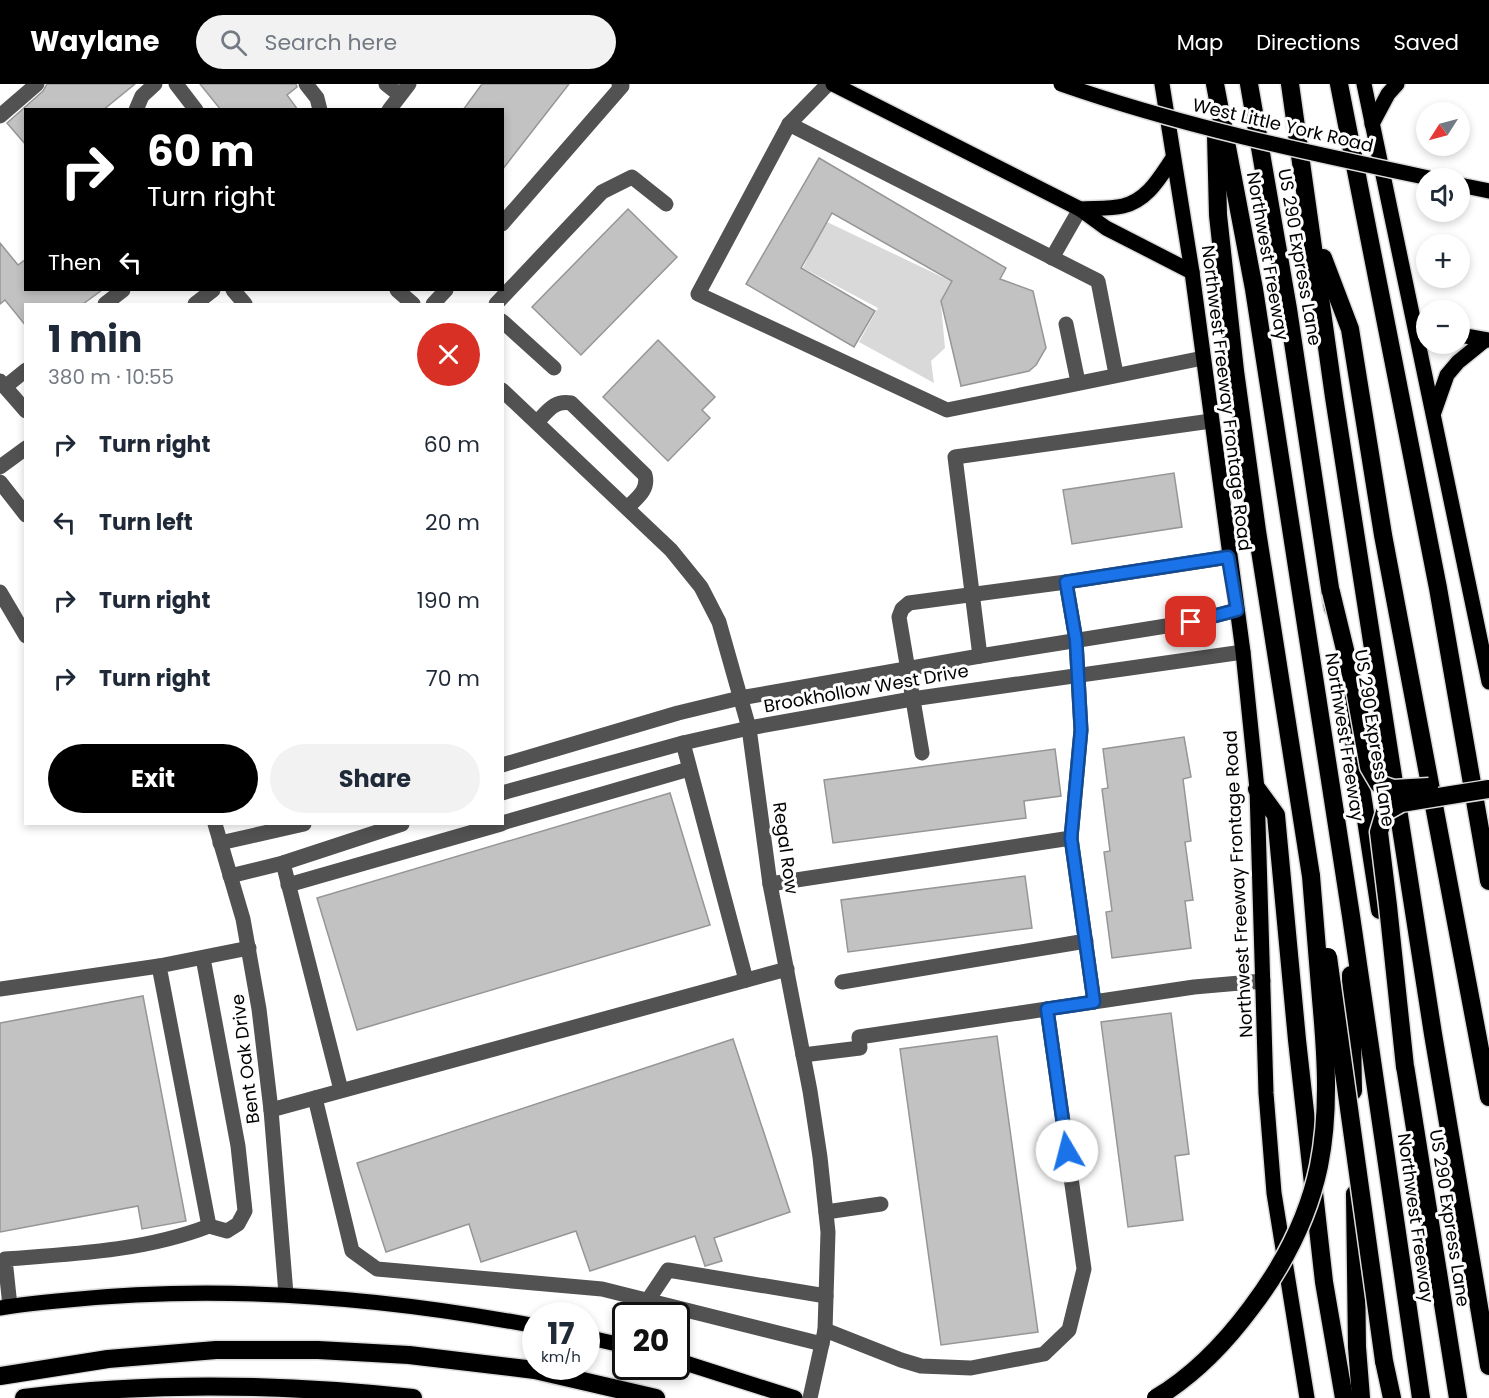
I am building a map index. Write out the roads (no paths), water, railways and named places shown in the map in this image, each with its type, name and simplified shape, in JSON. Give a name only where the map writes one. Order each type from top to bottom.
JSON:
[{"type":"highway","name":"US 290 Express Lane","points":[[1249,84],[1288,309],[1458,1398]]},
{"type":"highway","points":[[1290,84],[1337,421],[1433,1034],[1489,1366]]},
{"type":"highway","points":[[1339,84],[1438,588],[1489,881]]},
{"type":"highway","points":[[1215,86],[1218,215],[1223,268],[1257,531],[1311,876],[1331,974],[1384,1361],[1392,1398]]},
{"type":"highway","name":"Northwest Freeway","points":[[1215,86],[1254,289],[1351,916],[1421,1398]]},
{"type":"highway","points":[[1311,228],[1350,329],[1383,535],[1489,1097]]},
{"type":"highway","points":[[1331,592],[1356,695],[1369,767],[1379,784],[1393,789],[1414,789],[1489,778]]},
{"type":"highway","points":[[1257,789],[1276,815],[1297,1040],[1323,1270],[1344,1398]]},
{"type":"highway","points":[[1405,1067],[1389,906],[1379,832],[1385,812],[1401,803],[1489,789]]},
{"type":"highway","points":[[1156,1398],[1206,1360],[1238,1326],[1265,1290],[1287,1253],[1310,1198],[1319,1167],[1324,1136],[1327,1065],[1311,876]]},
{"type":"highway","points":[[1351,916],[1350,1016],[1357,1347],[1361,1398]]},
{"type":"highway","points":[[0,1377],[108,1359],[216,1350],[318,1350],[410,1355],[535,1370],[656,1398]]},
{"type":"highway","points":[[24,1398],[116,1389],[224,1386],[324,1389],[413,1398]]},
{"type":"main road","points":[[833,84],[1080,209],[1106,228],[1192,272]]},
{"type":"main road","name":"West Little York Road","points":[[1061,84],[1156,115],[1271,144],[1416,175]]},
{"type":"main road","name":"Northwest Freeway Frontage Road","points":[[1162,84],[1192,272],[1228,557],[1243,652],[1257,789],[1266,1093],[1274,1193],[1307,1398]]},
{"type":"main road","points":[[1364,84],[1489,682]]},
{"type":"main road","points":[[1372,124],[1388,94],[1397,84]]},
{"type":"main road","points":[[1080,209],[1124,206],[1140,199],[1153,187],[1173,158]]},
{"type":"main road","points":[[1470,187],[1489,191]]},
{"type":"main road","points":[[1410,303],[1416,308]]},
{"type":"main road","points":[[1470,337],[1487,340]]},
{"type":"main road","points":[[1434,412],[1447,375],[1458,362],[1487,340]]},
{"type":"main road","points":[[5,1307],[150,1293],[286,1294],[429,1309],[522,1324]]},
{"type":"main road","points":[[690,1364],[795,1398]]},
{"type":"street","points":[[0,116],[37,84]]},
{"type":"street","points":[[137,108],[142,96],[155,84]]},
{"type":"street","points":[[176,84],[194,108]]},
{"type":"street","points":[[306,84],[317,98],[320,108]]},
{"type":"street","points":[[386,84],[405,90],[391,108]]},
{"type":"street","points":[[504,222],[622,86],[619,84]]},
{"type":"street","points":[[828,84],[789,124],[698,294],[947,410],[1203,358]]},
{"type":"street","points":[[789,124],[1098,281],[1116,374]]},
{"type":"street","points":[[497,303],[602,192],[632,177],[666,204]]},
{"type":"street","points":[[1052,258],[1080,209]]},
{"type":"street","points":[[106,303],[122,291]]},
{"type":"street","points":[[196,303],[212,291]]},
{"type":"street","points":[[234,291],[243,303]]},
{"type":"street","points":[[398,291],[412,303]]},
{"type":"street","points":[[434,303],[445,291]]},
{"type":"street","points":[[504,323],[554,368]]},
{"type":"street","points":[[1066,324],[1078,382]]},
{"type":"street","points":[[24,371],[3,384],[24,409]]},
{"type":"street","name":"Regal Row","points":[[506,398],[537,422],[671,550],[701,587],[718,622],[749,728],[770,884],[820,1157],[828,1232],[826,1296],[823,1337],[810,1398]]},
{"type":"street","points":[[537,422],[554,404],[562,401],[571,403],[645,475],[644,490],[627,508]]},
{"type":"street","points":[[980,656],[955,457],[1211,421]]},
{"type":"street","points":[[0,467],[24,449]]},
{"type":"street","points":[[0,483],[24,513]]},
{"type":"street","points":[[922,753],[899,617],[902,609],[909,603],[972,596],[1228,557]]},
{"type":"street","points":[[1066,582],[1076,640],[1081,730],[1071,838],[1094,1002]]},
{"type":"street","points":[[0,592],[24,633]]},
{"type":"street","name":"Brookhollow West Drive","points":[[504,764],[678,713],[740,698],[907,668],[1191,622],[1237,610]]},
{"type":"street","name":"Brookhollow West Drive","points":[[504,792],[683,743],[749,728],[912,699],[1243,652]]},
{"type":"street","points":[[576,743],[584,771]]},
{"type":"street","points":[[683,743],[746,980]]},
{"type":"street","points":[[504,822],[689,769]]},
{"type":"street","name":"Bent Oak Drive","points":[[215,825],[243,919],[260,1009],[286,1294]]},
{"type":"street","points":[[220,843],[300,825]]},
{"type":"street","points":[[288,885],[495,825]]},
{"type":"street","points":[[230,876],[283,863],[381,826]]},
{"type":"street","points":[[770,884],[1071,838]]},
{"type":"street","points":[[283,863],[341,1090]]},
{"type":"street","points":[[842,982],[1086,941]]},
{"type":"street","points":[[0,989],[159,966],[249,948]]},
{"type":"street","points":[[5,1307],[4,1259],[71,1254],[152,1243],[185,1236],[209,1226],[227,1231],[238,1224],[245,1212],[238,1146],[202,958]]},
{"type":"street","points":[[159,966],[209,1226]]},
{"type":"street","points":[[271,1110],[787,969]]},
{"type":"street","points":[[803,1055],[860,1048],[859,1037],[1194,987],[1263,981]]},
{"type":"street","points":[[315,1098],[352,1251],[377,1269],[602,1289],[823,1337],[921,1366],[971,1368],[1044,1354],[1069,1330],[1084,1269],[1047,1009]]},
{"type":"street","points":[[826,1212],[881,1204]]},
{"type":"street","points":[[648,1300],[668,1270],[826,1296]]}]
